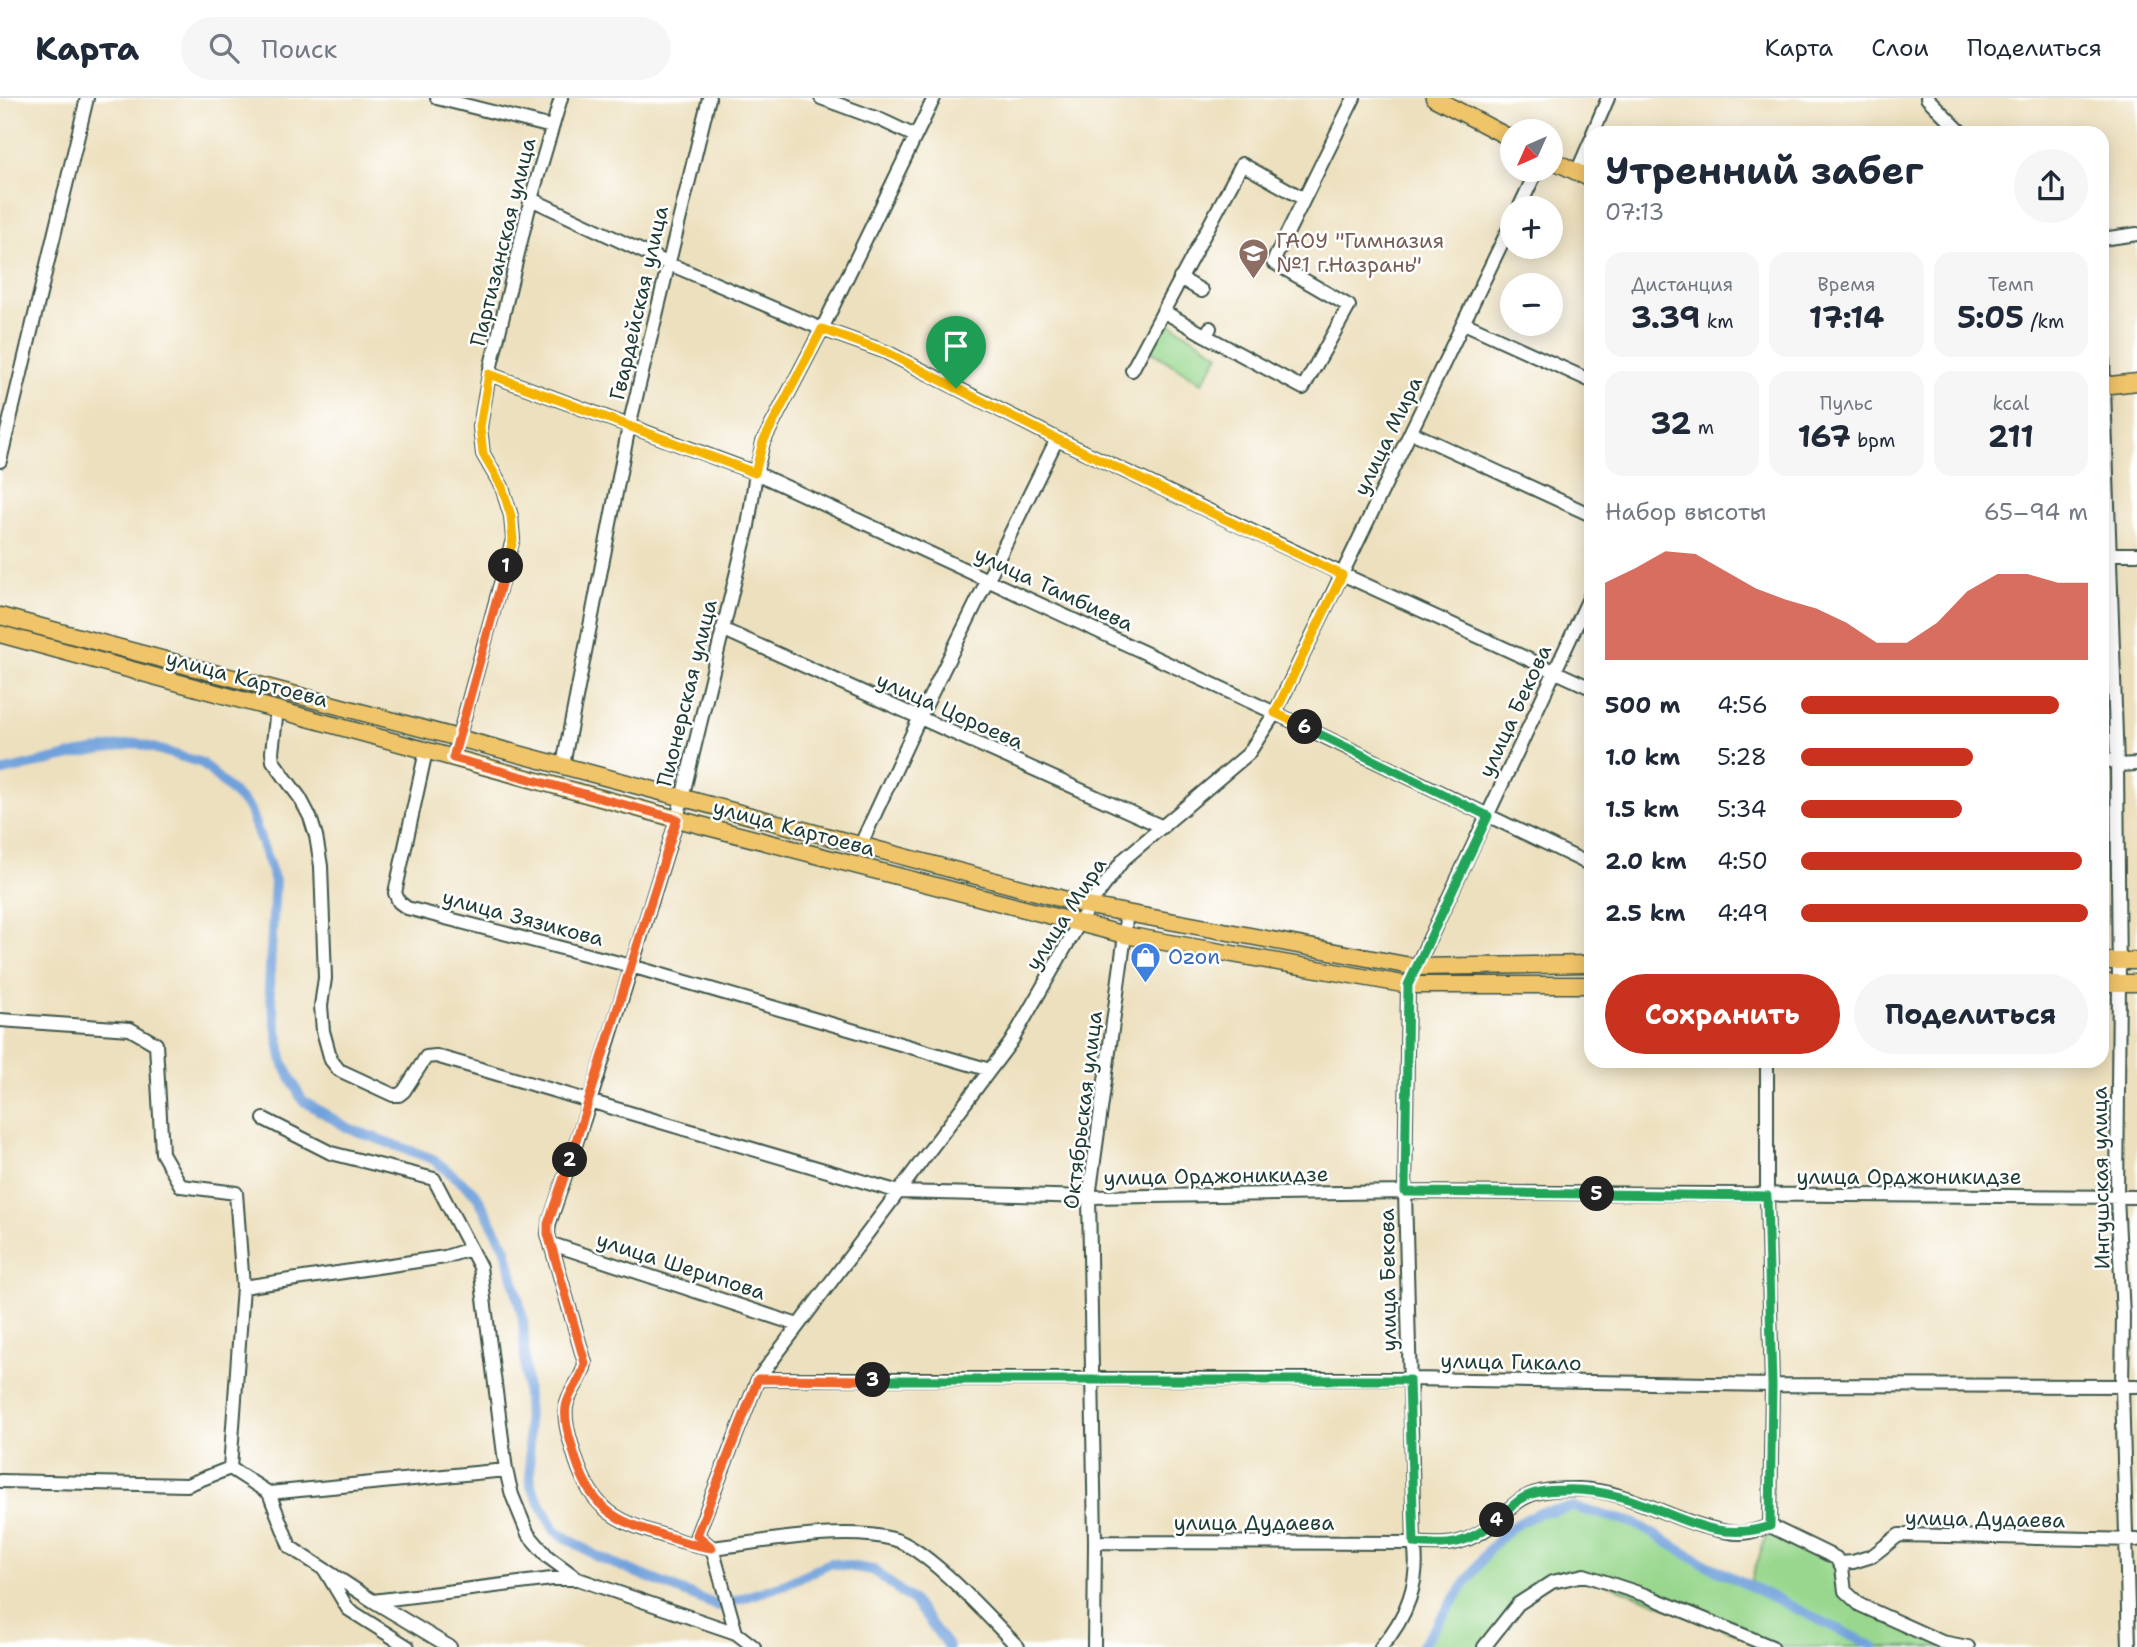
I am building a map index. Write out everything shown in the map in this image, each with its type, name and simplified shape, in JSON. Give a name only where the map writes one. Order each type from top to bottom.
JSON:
[{"type":"main road","points":[[1434,98],[1500,133]]},
{"type":"main road","points":[[1563,166],[1584,176]]},
{"type":"main road","points":[[2109,385],[2137,382]]},
{"type":"main road","name":"улица Картоева","points":[[0,616],[1089,906],[1416,967],[1584,964]]},
{"type":"main road","name":"улица Картоева","points":[[0,634],[677,819],[1125,935],[1408,985],[1584,985]]},
{"type":"main road","points":[[2109,961],[2137,961]]},
{"type":"main road","points":[[2109,983],[2137,983]]},
{"type":"street","points":[[0,461],[87,98]]},
{"type":"street","points":[[437,98],[552,127]]},
{"type":"street","name":"Партизанская улица","points":[[453,758],[513,540],[511,516],[502,487],[483,454],[480,427],[489,374],[531,200],[561,98]]},
{"type":"street","name":"Гвардейская улица","points":[[564,765],[629,426],[709,98]]},
{"type":"street","points":[[821,98],[915,136]]},
{"type":"street","name":"Пионерская улица","points":[[712,1548],[632,1527],[606,1510],[591,1495],[580,1475],[566,1417],[566,1405],[585,1363],[548,1234],[548,1224],[590,1101],[677,819],[748,526],[755,473],[763,442],[822,329],[934,98]]},
{"type":"street","points":[[1163,311],[1208,332],[1303,388],[1349,306],[1273,262],[1354,98]]},
{"type":"street","points":[[1596,126],[1608,98]]},
{"type":"street","points":[[1927,98],[1955,126]]},
{"type":"street","points":[[1132,370],[1242,164],[1304,199]]},
{"type":"street","points":[[531,200],[667,263],[822,329],[886,352],[1057,439],[1342,575],[1584,685]]},
{"type":"street","points":[[2109,238],[2137,234]]},
{"type":"street","name":"улица Мира","points":[[736,1633],[712,1548],[697,1535],[758,1379],[1011,1042],[1078,923],[1124,859],[1248,754],[1275,713],[1500,247]]},
{"type":"street","points":[[1180,278],[1202,291]]},
{"type":"street","points":[[1464,323],[1584,378]]},
{"type":"street","name":"улица Тамбиева","points":[[489,374],[755,473],[1275,713],[1584,862]]},
{"type":"street","points":[[1411,432],[1584,512]]},
{"type":"street","points":[[861,844],[919,719],[1057,439]]},
{"type":"street","points":[[2109,554],[2137,554]]},
{"type":"street","name":"улица Бекова","points":[[1381,1647],[1390,1637],[1403,1612],[1415,1582],[1417,1562],[1414,1543],[1405,1192],[1408,985],[1584,609]]},
{"type":"street","name":"Ингушская улица","points":[[2109,612],[2117,765],[2117,1197],[2123,1316],[2122,1387],[2132,1540],[2129,1647]]},
{"type":"street","name":"улица Цороева","points":[[722,629],[1163,827]]},
{"type":"street","name":"улица Орджоникидзе","points":[[277,709],[273,761],[310,817],[321,866],[325,978],[321,1006],[323,1031],[334,1065],[393,1095],[404,1091],[420,1063],[426,1058],[436,1056],[899,1192],[1089,1197],[1405,1192],[2137,1198]]},
{"type":"street","name":"улица Зязикова","points":[[426,751],[395,893],[399,902],[407,908],[631,967],[990,1070]]},
{"type":"street","points":[[2109,761],[2117,765],[2137,764]]},
{"type":"street","name":"Октябрьская улица","points":[[1094,1647],[1095,1542],[1089,1197],[1126,913]]},
{"type":"street","points":[[0,1020],[130,1029],[156,1044],[162,1153],[181,1186],[236,1193],[243,1287],[230,1468]]},
{"type":"street","points":[[1768,1068],[1767,1196],[1772,1385],[1770,1526],[1836,1558],[1840,1563],[1845,1591],[1860,1605],[1942,1642],[1968,1647]]},
{"type":"street","points":[[264,1119],[331,1153],[434,1179],[480,1267],[506,1470],[512,1495],[528,1534],[548,1557],[578,1579],[736,1633],[754,1647]]},
{"type":"street","name":"улица Шерипова","points":[[552,1244],[798,1325]]},
{"type":"street","points":[[243,1287],[445,1257],[470,1249]]},
{"type":"street","name":"улица Гикало","points":[[758,1379],[1409,1380],[2137,1386]]},
{"type":"street","points":[[0,1481],[187,1485],[230,1468]]},
{"type":"street","points":[[230,1468],[269,1493],[290,1547],[450,1647]]},
{"type":"street","points":[[269,1493],[506,1470]]},
{"type":"street","name":"улица Дудаева","points":[[1095,1542],[1414,1543],[1440,1546],[1462,1543],[1481,1533],[1522,1499],[1544,1491],[1582,1489],[1622,1497],[1681,1520],[1720,1531],[1745,1532],[1770,1526]]},
{"type":"street","points":[[712,1548],[849,1534],[895,1540],[934,1563],[1018,1647]]},
{"type":"street","name":"улица Дудаева","points":[[1840,1563],[1872,1556],[1899,1535],[2132,1540]]},
{"type":"street","points":[[324,1569],[348,1609],[408,1647]]},
{"type":"street","points":[[1484,1647],[1518,1604],[1552,1582],[1584,1575],[1645,1595],[1772,1647]]},
{"type":"street","points":[[373,1601],[552,1579],[578,1579]]},
{"type":"green space","points":[[1167,321],[1219,354],[1202,383],[1149,350]]},
{"type":"green space","points":[[1573,1507],[1634,1523],[1749,1586],[1770,1526],[1836,1558],[1850,1598],[1968,1647],[1772,1647],[1584,1575],[1552,1582],[1518,1604],[1484,1647],[1421,1647],[1471,1572],[1499,1538],[1516,1524],[1536,1514]]},
{"type":"waterway","points":[[0,772],[137,743],[202,763],[249,808],[275,881],[269,987],[283,1063],[302,1100],[348,1128],[433,1159],[476,1194],[506,1249],[523,1319],[531,1486],[555,1531],[598,1557],[718,1606],[783,1585],[830,1563],[873,1570],[914,1602],[949,1647]]},
{"type":"waterway","points":[[1421,1647],[1490,1548],[1512,1527],[1538,1513],[1573,1507],[1634,1523],[1703,1563],[1874,1647]]},
{"type":"place","name":"ГАОУ \"Гимназия №1 г.Назрань\"","points":[[1253,280]]},
{"type":"place","name":"Ozon","points":[[1145,984]]},
{"type":"route","points":[[822,329],[886,352],[956,388],[1342,575],[1275,713],[1488,816],[1408,985],[1405,1192],[1767,1196],[1772,1385],[1770,1526],[1737,1533],[1720,1531],[1681,1520],[1622,1497],[1582,1489],[1544,1491],[1522,1499],[1481,1533],[1462,1543],[1440,1546],[1414,1543],[1409,1380],[758,1379],[697,1535],[712,1548],[632,1527],[606,1510],[591,1495],[580,1475],[566,1417],[566,1405],[581,1377],[585,1363],[548,1234],[548,1224],[590,1101],[677,819],[453,758],[513,540],[511,516],[502,487],[483,454],[480,427],[489,374],[755,473],[763,442],[822,329]]}]
